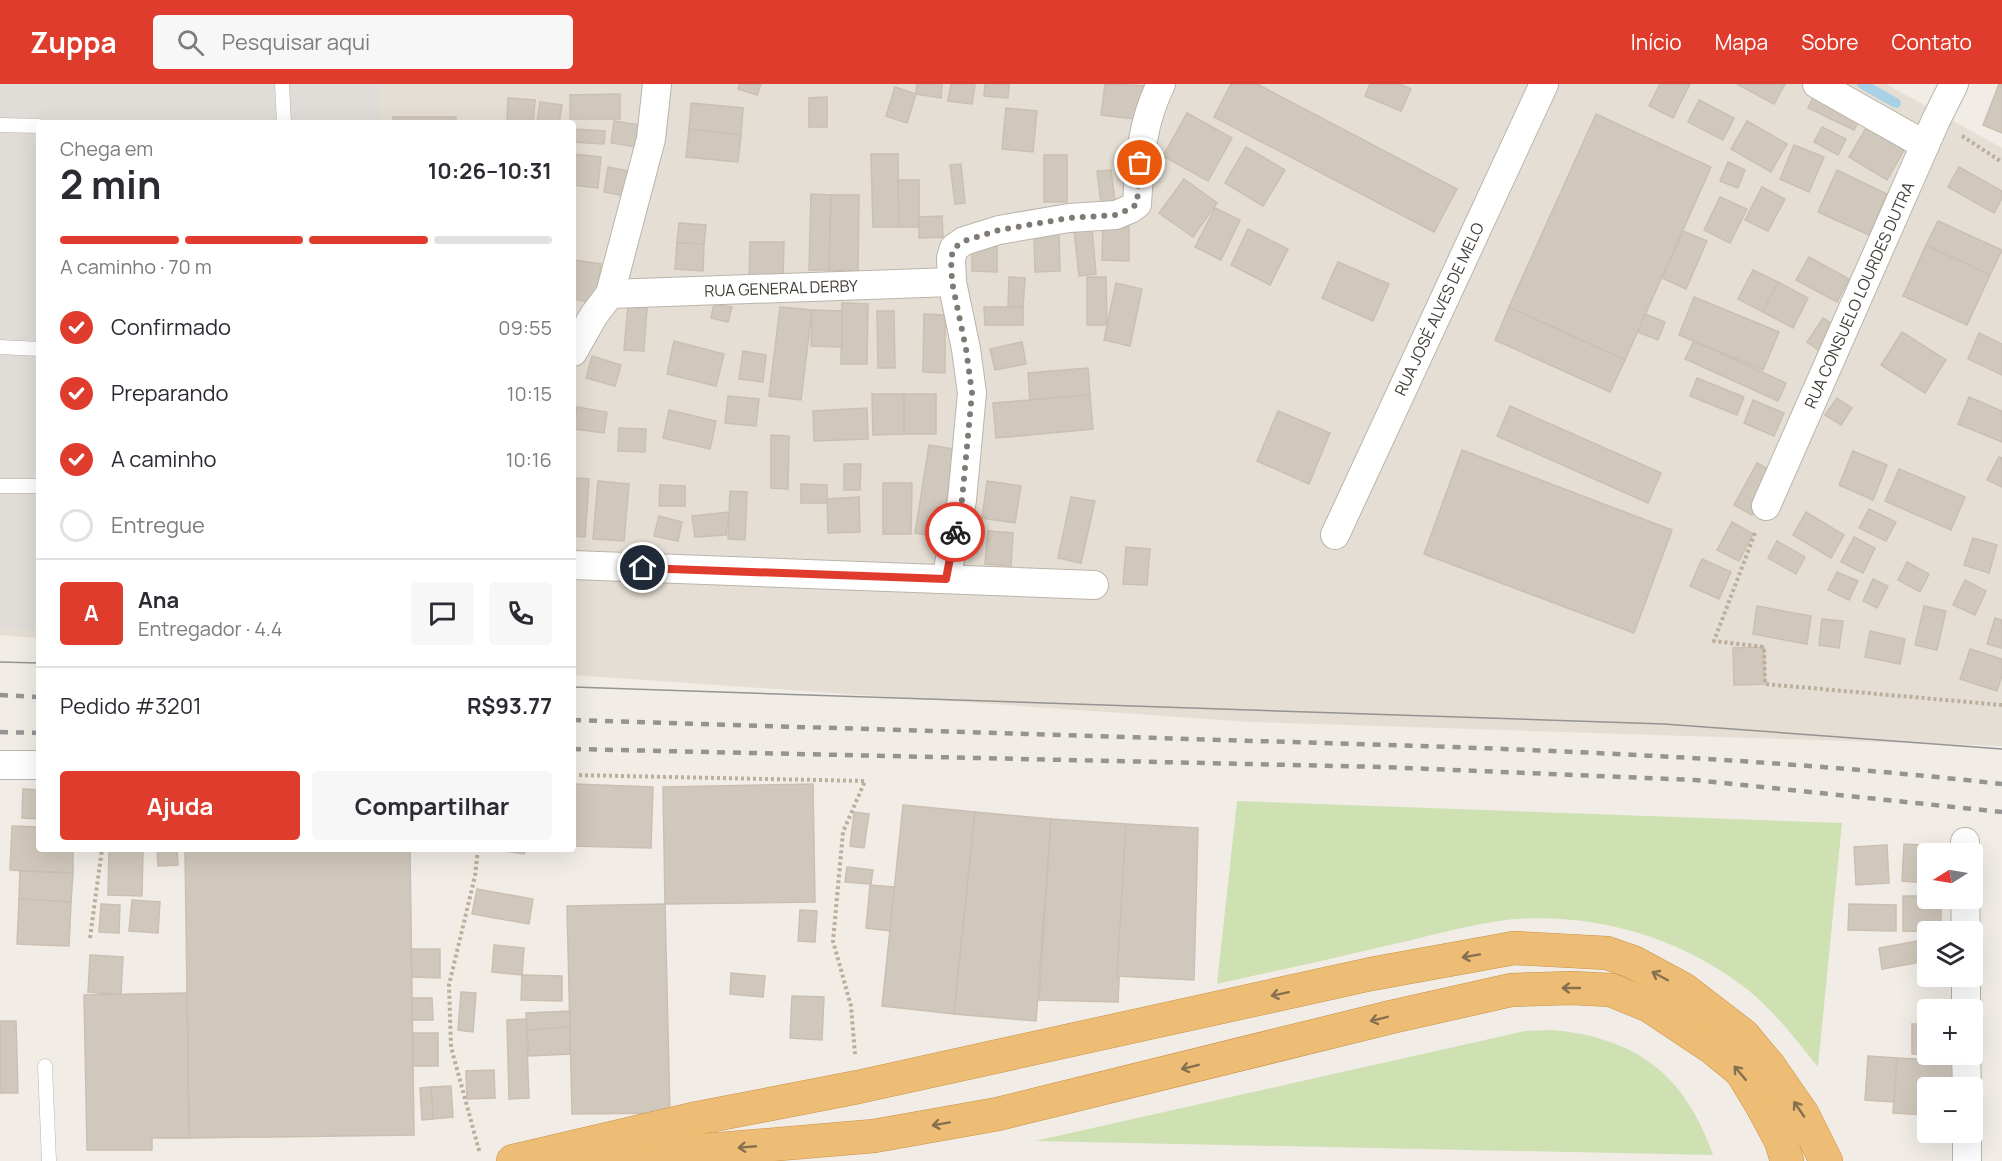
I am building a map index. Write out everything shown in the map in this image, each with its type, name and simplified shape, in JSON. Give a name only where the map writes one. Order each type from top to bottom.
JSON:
[{"type":"highway","points":[[513,1161],[693,1119],[858,1087],[1371,974],[1514,948],[1607,953],[1633,962],[1683,988],[1743,1035],[1769,1066],[1803,1115],[1826,1161]]},
{"type":"highway","points":[[532,1161],[685,1152],[874,1136],[998,1114],[1391,1017],[1511,990],[1572,988],[1611,990],[1650,1006],[1713,1048],[1741,1071],[1781,1141],[1787,1161]]},
{"type":"street","points":[[576,347],[594,315],[610,294],[651,139],[657,84]]},
{"type":"street","points":[[946,579],[962,500],[972,393],[966,349],[952,282],[951,258],[954,248],[964,241],[999,230],[1069,218],[1116,215],[1137,204],[1142,141],[1148,116],[1161,84]]},
{"type":"street","name":"RUA JOSÉ ALVES DE MELO","points":[[1335,535],[1544,84]]},
{"type":"street","points":[[1817,84],[1930,133]]},
{"type":"street","name":"RUA CONSUELO LOURDES DUTRA","points":[[1766,506],[1930,133],[1954,84]]},
{"type":"street","name":"RUA GENERAL DERBY","points":[[610,294],[952,282]]},
{"type":"street","points":[[576,565],[1094,585]]},
{"type":"street","points":[[0,765],[36,765]]},
{"type":"street","points":[[1967,1143],[1967,1161]]},
{"type":"lane","points":[[282,84],[284,120]]},
{"type":"lane","points":[[0,125],[36,126]]},
{"type":"lane","points":[[0,346],[36,349]]},
{"type":"lane","points":[[0,486],[36,486]]},
{"type":"lane","points":[[45,1066],[49,1161]]},
{"type":"path","points":[[1930,133],[2002,162]]},
{"type":"path","points":[[1766,506],[1714,641],[1764,647],[1765,684],[2002,705]]},
{"type":"path","points":[[576,775],[865,782],[843,832],[833,941],[851,1006],[858,1087]]},
{"type":"path","points":[[90,938],[102,852]]},
{"type":"path","points":[[478,852],[475,876],[449,985],[451,1047],[481,1161]]},
{"type":"shaded area","points":[[0,84],[1886,84],[2002,148],[2002,746],[1251,722],[576,675],[576,120],[36,120],[36,638],[0,635]]},
{"type":"shaded area","points":[[0,84],[379,84],[378,120],[36,120],[36,630],[0,628]]},
{"type":"green space","points":[[1237,801],[1842,823],[1818,1067],[1767,1008],[1748,990],[1722,971],[1664,942],[1633,931],[1602,924],[1537,918],[1491,922],[1217,984]]},
{"type":"green space","points":[[1552,1030],[1582,1034],[1609,1042],[1633,1052],[1654,1065],[1688,1102],[1713,1155],[1035,1141],[1525,1031]]},
{"type":"building","points":[[740,84],[761,84],[757,95],[738,89]]},
{"type":"building","points":[[917,84],[942,84],[941,98],[916,94]]},
{"type":"building","points":[[951,84],[975,84],[972,104],[948,101]]},
{"type":"building","points":[[985,84],[1009,84],[1008,98],[984,96]]},
{"type":"building","points":[[1105,84],[1147,86],[1143,120],[1101,115]]},
{"type":"building","points":[[1231,84],[1257,84],[1457,189],[1434,232],[1214,117]]},
{"type":"building","points":[[1370,84],[1400,84],[1411,89],[1401,111],[1365,96]]},
{"type":"building","points":[[1660,84],[1690,84],[1673,118],[1649,106]]},
{"type":"building","points":[[1737,84],[1785,84],[1774,104]]},
{"type":"building","points":[[1999,84],[2002,84],[2002,133],[1983,125]]},
{"type":"building","points":[[895,87],[916,94],[907,123],[886,116]]},
{"type":"building","points":[[1817,90],[1863,112],[1854,130],[1808,108]]},
{"type":"building","points":[[620,94],[620,119],[570,119],[570,95]]},
{"type":"building","points":[[827,97],[827,127],[809,127],[809,98]]},
{"type":"building","points":[[508,98],[535,100],[533,120],[507,120]]},
{"type":"building","points":[[1699,100],[1734,118],[1723,140],[1688,122]]},
{"type":"building","points":[[540,102],[562,105],[560,120],[537,120]]},
{"type":"building","points":[[691,103],[743,108],[741,135],[689,129]]},
{"type":"building","points":[[1006,108],[1037,111],[1033,152],[1002,149]]},
{"type":"building","points":[[1187,113],[1232,138],[1208,181],[1163,156]]},
{"type":"building","points":[[1596,114],[1711,167],[1625,360],[1509,307]]},
{"type":"building","points":[[393,117],[456,117],[456,120],[393,120]]},
{"type":"building","points":[[614,121],[640,125],[636,147],[611,143]]},
{"type":"building","points":[[1747,121],[1787,144],[1771,172],[1731,149]]},
{"type":"building","points":[[1822,127],[1846,139],[1838,155],[1814,142]]},
{"type":"building","points":[[1866,128],[1904,150],[1887,180],[1849,157]]},
{"type":"building","points":[[576,129],[605,131],[604,144],[576,142]]},
{"type":"building","points":[[689,129],[741,135],[738,162],[686,157]]},
{"type":"building","points":[[1794,145],[1824,157],[1809,192],[1780,179]]},
{"type":"building","points":[[1246,147],[1285,170],[1263,206],[1225,183]]},
{"type":"building","points":[[576,154],[601,157],[598,188],[576,185]]},
{"type":"building","points":[[871,154],[898,154],[899,227],[873,227]]},
{"type":"building","points":[[1044,155],[1067,155],[1067,202],[1044,202]]},
{"type":"building","points":[[1728,162],[1745,170],[1738,188],[1720,181]]},
{"type":"building","points":[[961,164],[965,203],[955,204],[950,165]]},
{"type":"building","points":[[608,167],[634,172],[630,197],[604,192]]},
{"type":"building","points":[[1959,167],[2002,191],[2002,198],[1994,213],[1948,187]]},
{"type":"building","points":[[1111,170],[1115,201],[1101,203],[1097,171]]},
{"type":"building","points":[[1837,170],[1887,194],[1869,235],[1818,212]]},
{"type":"building","points":[[1184,179],[1217,203],[1193,237],[1159,213]]},
{"type":"building","points":[[898,180],[919,180],[919,227],[899,227]]},
{"type":"building","points":[[1762,187],[1785,199],[1768,231],[1745,220]]},
{"type":"building","points":[[811,194],[831,195],[829,270],[809,270]]},
{"type":"building","points":[[831,195],[859,195],[858,271],[829,270]]},
{"type":"building","points":[[1720,197],[1747,209],[1730,243],[1704,230]]},
{"type":"building","points":[[1215,208],[1240,220],[1221,260],[1195,247]]},
{"type":"building","points":[[942,216],[943,237],[919,238],[919,217]]},
{"type":"building","points":[[1103,221],[1129,221],[1129,261],[1102,260]]},
{"type":"building","points":[[1938,221],[2002,250],[1990,275],[1926,245]]},
{"type":"building","points":[[679,223],[706,225],[704,244],[677,243]]},
{"type":"building","points":[[1092,228],[1096,274],[1079,276],[1074,229]]},
{"type":"building","points":[[1248,229],[1288,249],[1270,285],[1231,265]]},
{"type":"building","points":[[1059,231],[1060,271],[1035,272],[1034,232]]},
{"type":"building","points":[[1683,231],[1707,241],[1686,289],[1662,278]]},
{"type":"building","points":[[750,242],[784,242],[783,277],[749,277]]},
{"type":"building","points":[[677,243],[704,244],[703,271],[675,269]]},
{"type":"building","points":[[972,243],[997,243],[997,272],[972,271]]},
{"type":"building","points":[[1926,245],[1990,275],[1967,325],[1903,296]]},
{"type":"building","points":[[1809,257],[1849,279],[1837,302],[1796,280]]},
{"type":"building","points":[[576,260],[601,264],[595,303],[576,300]]},
{"type":"building","points":[[1338,262],[1389,284],[1373,321],[1322,298]]},
{"type":"building","points":[[1753,270],[1778,282],[1763,312],[1738,299]]},
{"type":"building","points":[[1009,277],[1025,278],[1023,307],[1008,306]]},
{"type":"building","points":[[1087,277],[1106,277],[1107,325],[1087,325]]},
{"type":"building","points":[[1778,282],[1808,298],[1793,328],[1763,312]]},
{"type":"building","points":[[1116,283],[1142,289],[1130,346],[1104,340]]},
{"type":"building","points":[[1694,297],[1779,332],[1763,370],[1679,335]]},
{"type":"building","points":[[842,303],[868,304],[867,364],[841,364]]},
{"type":"building","points":[[714,304],[732,307],[728,322],[711,318]]},
{"type":"building","points":[[628,306],[647,308],[644,351],[624,350]]},
{"type":"building","points":[[780,307],[812,310],[801,400],[769,396]]},
{"type":"building","points":[[984,307],[1023,307],[1023,325],[985,325]]},
{"type":"building","points":[[1509,307],[1625,360],[1610,392],[1495,340]]},
{"type":"building","points":[[812,310],[842,311],[842,347],[811,346]]},
{"type":"building","points":[[877,311],[894,311],[895,368],[878,368]]},
{"type":"building","points":[[924,314],[945,315],[945,373],[923,372]]},
{"type":"building","points":[[1645,314],[1665,322],[1658,340],[1638,332]]},
{"type":"building","points":[[1823,318],[1840,329],[1824,354],[1807,342]]},
{"type":"building","points":[[1902,332],[1946,360],[1925,393],[1881,365]]},
{"type":"building","points":[[1979,333],[2002,344],[2002,375],[1968,359]]},
{"type":"building","points":[[674,341],[724,354],[716,386],[667,374]]},
{"type":"building","points":[[1694,341],[1786,383],[1778,401],[1685,359]]},
{"type":"building","points":[[1022,342],[1026,364],[995,370],[990,349]]},
{"type":"building","points":[[743,351],[766,355],[763,382],[739,379]]},
{"type":"building","points":[[592,356],[621,365],[615,386],[586,378]]},
{"type":"building","points":[[1088,368],[1090,395],[1030,400],[1028,373]]},
{"type":"building","points":[[1697,378],[1744,397],[1737,415],[1690,396]]},
{"type":"building","points":[[872,394],[904,394],[904,434],[873,435]]},
{"type":"building","points":[[904,394],[936,394],[936,434],[904,434]]},
{"type":"building","points":[[1090,395],[1093,429],[996,438],[993,403]]},
{"type":"building","points":[[728,396],[759,399],[756,426],[725,423]]},
{"type":"building","points":[[1969,397],[2002,411],[2002,442],[1958,424]]},
{"type":"building","points":[[1837,398],[1852,408],[1841,425],[1825,415]]},
{"type":"building","points":[[1753,400],[1784,413],[1774,436],[1744,423]]},
{"type":"building","points":[[1510,406],[1661,473],[1648,503],[1497,436]]},
{"type":"building","points":[[577,407],[607,412],[604,433],[576,429]]},
{"type":"building","points":[[867,408],[868,439],[814,441],[813,411]]},
{"type":"building","points":[[669,410],[716,421],[710,449],[663,438]]},
{"type":"building","points":[[1278,411],[1330,433],[1309,484],[1257,461]]},
{"type":"building","points":[[619,428],[646,429],[645,452],[618,451]]},
{"type":"building","points":[[771,435],[789,436],[788,489],[771,488]]},
{"type":"building","points":[[929,445],[954,449],[941,537],[915,533]]},
{"type":"building","points":[[1462,450],[1672,530],[1634,633],[1424,554]]},
{"type":"building","points":[[1853,451],[1887,465],[1873,500],[1839,485]]},
{"type":"building","points":[[1999,457],[2002,458],[2002,487],[1987,480]]},
{"type":"building","points":[[1757,463],[1775,473],[1752,515],[1734,505]]},
{"type":"building","points":[[844,464],[861,464],[860,490],[844,490]]},
{"type":"building","points":[[1899,469],[1965,497],[1951,530],[1885,501]]},
{"type":"building","points":[[576,478],[589,479],[585,537],[576,536]]},
{"type":"building","points":[[598,481],[629,484],[624,541],[593,539]]},
{"type":"building","points":[[987,481],[1021,486],[1015,523],[982,518]]},
{"type":"building","points":[[883,483],[912,483],[911,534],[883,534]]},
{"type":"building","points":[[801,484],[827,485],[827,503],[801,503]]},
{"type":"building","points":[[660,485],[685,486],[685,506],[659,506]]},
{"type":"building","points":[[730,491],[747,492],[745,540],[728,539]]},
{"type":"building","points":[[859,497],[860,532],[828,533],[827,499]]},
{"type":"building","points":[[1071,497],[1095,501],[1081,563],[1058,558]]},
{"type":"building","points":[[1869,509],[1896,522],[1886,541],[1859,528]]},
{"type":"building","points":[[729,512],[726,535],[695,537],[692,516]]},
{"type":"building","points":[[1806,512],[1844,535],[1831,558],[1793,535]]},
{"type":"building","points":[[659,516],[682,522],[678,541],[654,536]]},
{"type":"building","points":[[1732,522],[1753,534],[1739,561],[1717,550]]},
{"type":"building","points":[[988,531],[1013,533],[1011,566],[985,564]]},
{"type":"building","points":[[1854,537],[1875,548],[1863,573],[1841,562]]},
{"type":"building","points":[[1973,538],[1997,545],[1989,573],[1964,565]]},
{"type":"building","points":[[1777,541],[1805,557],[1796,574],[1768,558]]},
{"type":"building","points":[[1126,547],[1150,549],[1147,585],[1123,584]]},
{"type":"building","points":[[1702,559],[1731,572],[1719,599],[1690,586]]},
{"type":"building","points":[[1907,562],[1929,574],[1920,592],[1898,580]]},
{"type":"building","points":[[1837,572],[1858,581],[1849,600],[1828,590]]},
{"type":"building","points":[[1873,579],[1888,586],[1877,608],[1863,601]]},
{"type":"building","points":[[1965,580],[1986,591],[1975,615],[1953,605]]},
{"type":"building","points":[[1757,606],[1811,616],[1807,644],[1753,634]]},
{"type":"building","points":[[1924,606],[1946,611],[1937,650],[1915,645]]},
{"type":"building","points":[[1995,618],[2002,620],[2002,648],[1987,644]]},
{"type":"building","points":[[1822,619],[1843,621],[1839,648],[1819,645]]},
{"type":"building","points":[[1870,631],[1905,639],[1900,664],[1865,657]]},
{"type":"building","points":[[1764,647],[1765,684],[1734,685],[1733,648]]},
{"type":"building","points":[[1970,649],[2002,659],[2002,676],[1997,691],[1960,679]]},
{"type":"building","points":[[576,784],[653,787],[651,848],[576,846]]},
{"type":"building","points":[[813,784],[815,902],[665,904],[663,787]]},
{"type":"building","points":[[23,789],[36,790],[36,819],[22,818]]},
{"type":"building","points":[[903,805],[975,812],[954,1014],[882,1006]]},
{"type":"building","points":[[854,812],[869,814],[864,848],[850,846]]},
{"type":"building","points":[[975,812],[1051,819],[1036,1021],[954,1014]]},
{"type":"building","points":[[1051,819],[1126,824],[1118,1002],[1039,1000]]},
{"type":"building","points":[[1126,824],[1198,828],[1194,980],[1117,976]]},
{"type":"building","points":[[12,826],[36,827],[36,852],[73,852],[73,873],[10,870]]},
{"type":"building","points":[[1904,844],[1917,845],[1917,882],[1902,881]]},
{"type":"building","points":[[1887,845],[1889,883],[1856,885],[1854,847]]},
{"type":"building","points":[[109,852],[143,852],[142,896],[108,895]]},
{"type":"building","points":[[157,852],[177,852],[178,865],[158,866]]},
{"type":"building","points":[[185,852],[410,852],[414,1135],[189,1138]]},
{"type":"building","points":[[847,867],[873,870],[871,884],[845,882]]},
{"type":"building","points":[[20,871],[73,873],[71,902],[19,899]]},
{"type":"building","points":[[870,885],[894,887],[890,931],[866,928]]},
{"type":"building","points":[[477,889],[533,899],[529,924],[472,914]]},
{"type":"building","points":[[1903,896],[1917,896],[1917,909],[1941,909],[1941,921],[1917,921],[1917,931],[1903,931]]},
{"type":"building","points":[[19,899],[71,902],[69,946],[17,944]]},
{"type":"building","points":[[132,900],[160,902],[158,933],[129,931]]},
{"type":"building","points":[[101,904],[120,905],[119,933],[99,932]]},
{"type":"building","points":[[665,904],[670,1113],[572,1114],[567,906]]},
{"type":"building","points":[[1849,904],[1896,905],[1896,931],[1848,930]]},
{"type":"building","points":[[800,910],[817,911],[815,942],[798,941]]},
{"type":"building","points":[[1917,941],[1917,963],[1882,969],[1879,948]]},
{"type":"building","points":[[494,945],[524,948],[522,975],[492,972]]},
{"type":"building","points":[[411,949],[440,949],[440,978],[412,977]]},
{"type":"building","points":[[90,955],[123,957],[121,995],[88,992]]},
{"type":"building","points":[[731,973],[765,976],[763,997],[730,994]]},
{"type":"building","points":[[522,975],[562,976],[562,1001],[521,1000]]},
{"type":"building","points":[[461,992],[476,993],[473,1032],[458,1030]]},
{"type":"building","points":[[187,993],[189,1138],[152,1138],[152,1150],[87,1150],[84,995]]},
{"type":"building","points":[[792,996],[824,997],[822,1040],[790,1038]]},
{"type":"building","points":[[412,998],[432,998],[433,1020],[412,1020]]},
{"type":"building","points":[[570,1011],[570,1027],[527,1030],[526,1013]]},
{"type":"building","points":[[526,1019],[529,1098],[509,1099],[507,1020]]},
{"type":"building","points":[[0,1021],[16,1021],[18,1093],[0,1093]]},
{"type":"building","points":[[1912,1024],[1917,1024],[1917,1054],[1912,1054]]},
{"type":"building","points":[[570,1027],[570,1054],[529,1056],[527,1030]]},
{"type":"building","points":[[413,1033],[438,1033],[438,1066],[413,1066]]},
{"type":"building","points":[[1868,1056],[1897,1058],[1894,1102],[1865,1100]]},
{"type":"building","points":[[1897,1058],[1917,1059],[1917,1065],[1957,1065],[1956,1077],[1917,1077],[1917,1114],[1893,1113]]},
{"type":"building","points":[[494,1070],[495,1098],[467,1099],[466,1071]]},
{"type":"building","points":[[451,1086],[453,1117],[433,1119],[431,1087]]},
{"type":"building","points":[[431,1087],[433,1119],[422,1120],[420,1088]]},
{"type":"waterway","points":[[1862,84],[1896,103]]},
{"type":"tram line","points":[[0,662],[36,663]]},
{"type":"tram line","points":[[576,687],[1664,724],[2002,749]]},
{"type":"railway","points":[[0,695],[36,697]]},
{"type":"railway","points":[[576,720],[1536,750],[1816,766],[2002,784]]},
{"type":"railway","points":[[0,732],[36,733]]},
{"type":"railway","points":[[576,749],[1383,767],[1695,780],[2002,812]]},
{"type":"way so far","points":[[955,532],[962,500],[972,393],[966,349],[952,282],[951,258],[954,248],[964,241],[999,230],[1069,218],[1116,215],[1130,209],[1137,204],[1140,163]]},
{"type":"route","points":[[643,568],[946,579],[955,532]]}]
